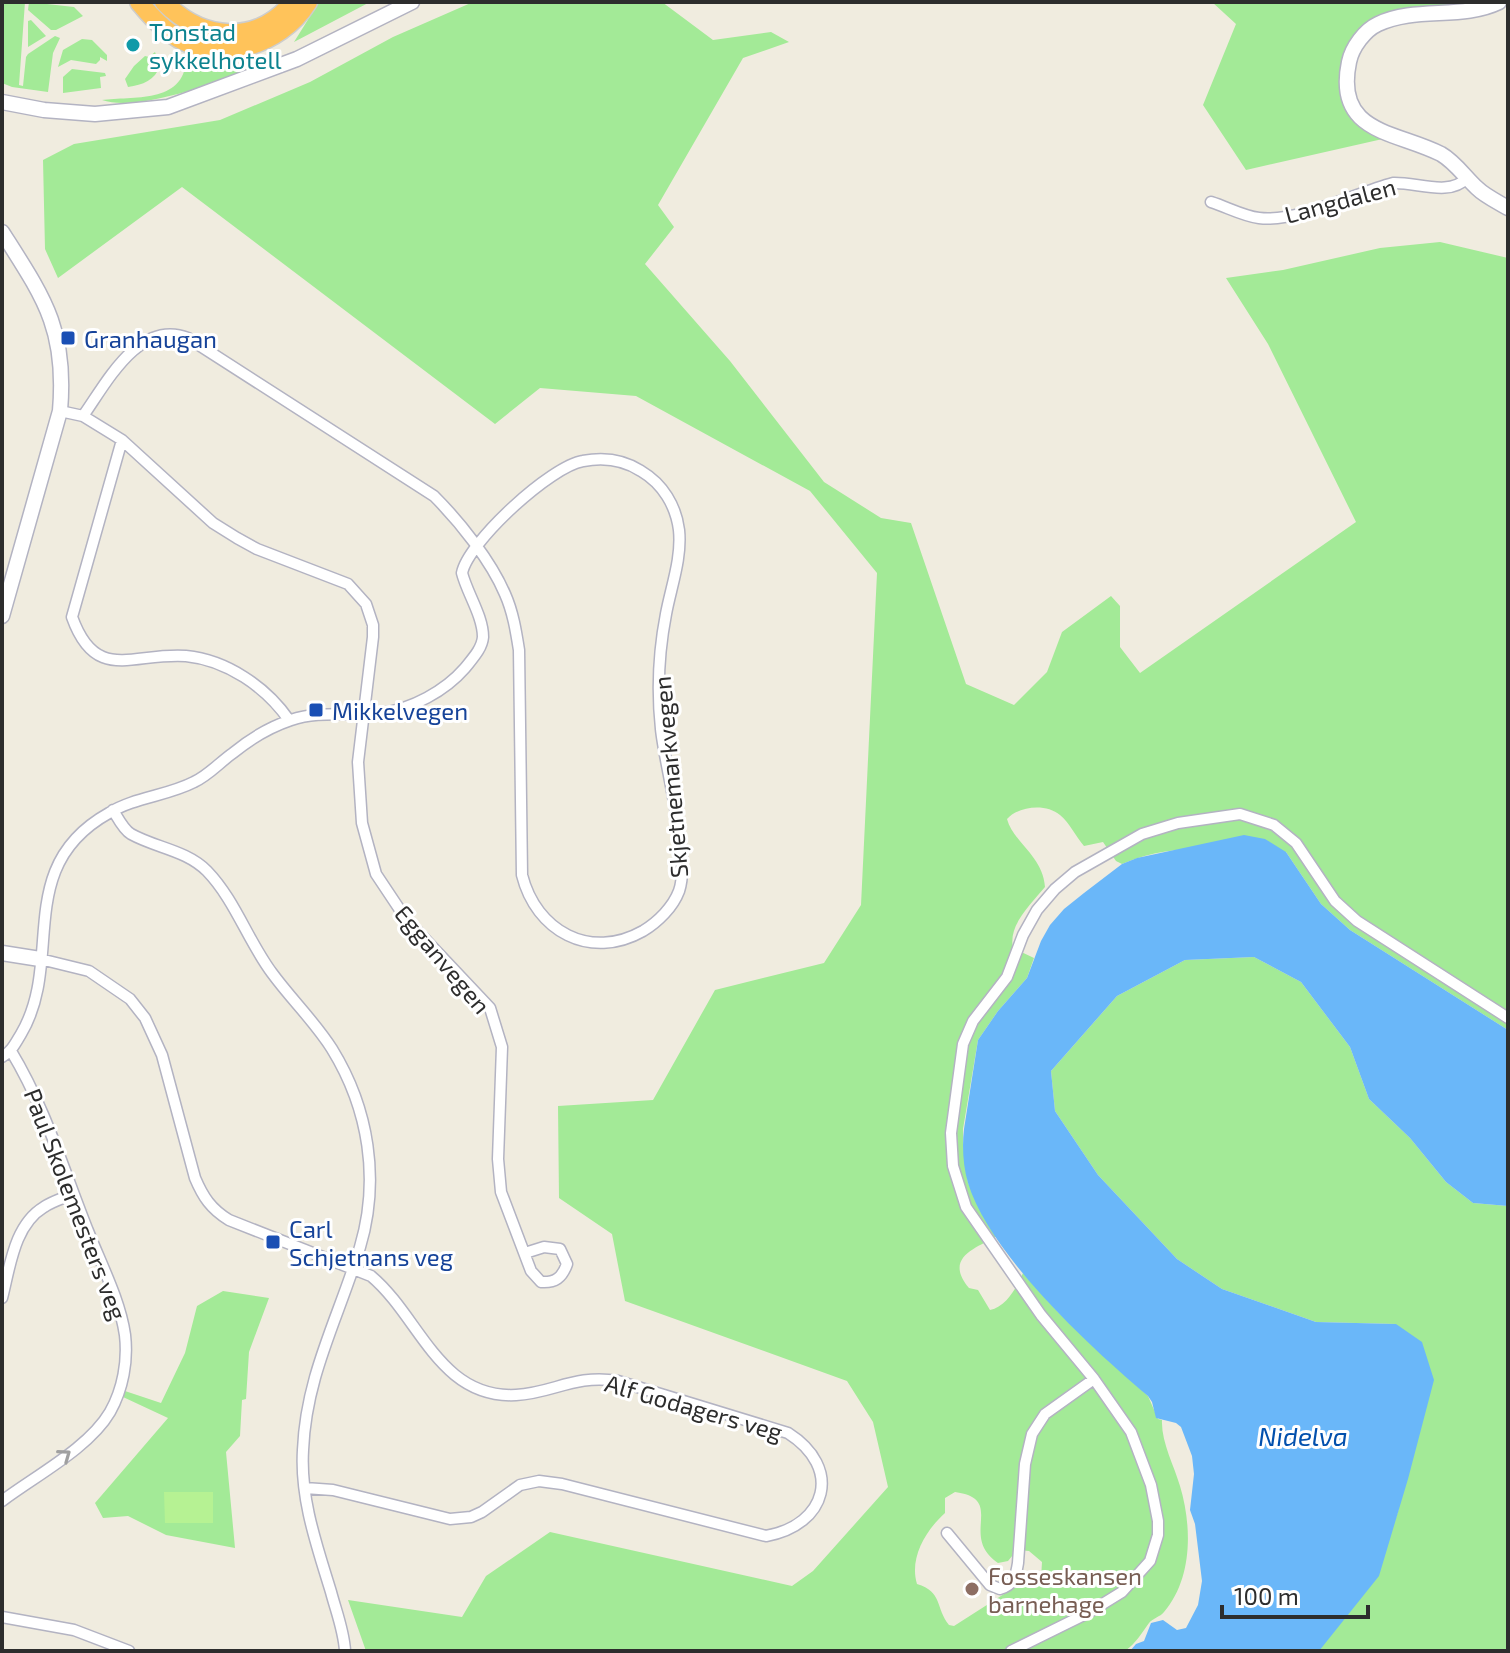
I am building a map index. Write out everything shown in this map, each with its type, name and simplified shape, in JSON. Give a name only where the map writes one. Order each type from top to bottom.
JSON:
[{"type":"highway","points":[[139,2],[170,33],[186,42],[221,49],[265,41],[289,26],[308,2]]},
{"type":"highway","points":[[164,2],[183,19],[200,27],[240,34],[269,24],[293,2]]},
{"type":"street","points":[[2,102],[44,110],[95,114],[168,107],[297,59],[412,2]]},
{"type":"street","points":[[1499,2],[1453,12],[1411,13],[1373,26],[1350,56],[1346,77],[1350,102],[1373,127],[1388,136],[1442,155],[1479,191],[1508,208]]},
{"type":"street","points":[[2,95],[45,103],[95,107],[187,98]]},
{"type":"street","name":"Langdalen","points":[[1211,202],[1259,218],[1275,218],[1292,216],[1393,183],[1410,182],[1448,189],[1467,178]]},
{"type":"street","points":[[2,232],[51,315],[60,354],[60,411],[2,616]]},
{"type":"street","name":"Skjetnemarkvegen","points":[[83,416],[119,365],[142,343],[158,335],[178,334],[412,480],[448,511],[495,574],[513,616],[519,650],[520,839],[526,891],[544,920],[568,936],[603,944],[636,935],[661,917],[679,890],[681,847],[662,740],[660,684],[665,617],[679,550],[675,509],[664,491],[642,471],[607,459],[582,461],[549,476],[475,547]]},
{"type":"street","name":"Egganvegen","points":[[60,411],[83,416],[122,440],[213,523],[257,549],[348,584],[366,604],[373,625],[358,762],[362,823],[376,874],[406,919],[490,1008],[502,1047],[498,1159],[501,1192],[525,1253]]},
{"type":"street","points":[[122,440],[72,617],[79,638],[95,655],[115,661],[186,656],[225,665],[270,698],[289,720]]},
{"type":"street","points":[[40,959],[45,904],[56,868],[68,847],[93,822],[113,810],[194,783],[250,740],[289,720],[316,714],[382,713],[423,700],[463,671],[480,648],[483,637],[462,573],[464,563],[475,547]]},
{"type":"street","points":[[113,810],[132,834],[175,851],[205,869],[270,972],[330,1047],[348,1077],[362,1116],[370,1179],[366,1222],[353,1268],[320,1353],[306,1406],[302,1452],[312,1531],[345,1651]]},
{"type":"street","points":[[1011,1651],[1114,1597],[1143,1571],[1156,1549],[1158,1521],[1145,1465],[1131,1432],[1094,1379],[1041,1315],[966,1207],[953,1166],[951,1133],[963,1044],[973,1021],[1007,977],[1023,935],[1037,910],[1075,872],[1142,834],[1178,823],[1240,814],[1274,825],[1296,843],[1335,901],[1357,921],[1508,1018]]},
{"type":"street","name":"Alf Godagers veg","points":[[2,953],[89,971],[130,999],[145,1018],[162,1055],[195,1178],[202,1196],[214,1211],[229,1220],[371,1276],[390,1291],[433,1353],[473,1389],[504,1395],[521,1394],[574,1380],[597,1378],[618,1381],[788,1433],[804,1443],[816,1457],[821,1474],[821,1493],[814,1511],[785,1533],[766,1536],[550,1482],[520,1485],[482,1512],[471,1517],[450,1519],[333,1490],[305,1488]]},
{"type":"street","name":"Paul Skolemesters veg","points":[[2,1501],[84,1441],[99,1426],[110,1413],[119,1393],[125,1368],[123,1320],[31,1084],[6,1054],[32,1012],[40,959]]},
{"type":"street","points":[[2,1298],[16,1246],[30,1219],[44,1207],[73,1194]]},
{"type":"street","points":[[947,1533],[990,1585],[1000,1589],[1015,1579],[1024,1512],[1025,1464],[1032,1434],[1045,1414],[1094,1379]]},
{"type":"street","points":[[2,1617],[74,1630],[129,1651]]},
{"type":"green space","points":[[2,2],[25,2],[19,85],[23,86],[28,54],[55,36],[60,38],[53,53],[48,92],[2,83]]},
{"type":"green space","points":[[29,2],[74,7],[83,16],[51,30],[28,10]]},
{"type":"green space","points":[[319,2],[370,2],[294,42]]},
{"type":"green space","points":[[473,2],[662,2],[713,40],[771,32],[789,42],[743,58],[658,205],[674,227],[645,264],[730,361],[824,482],[881,518],[911,523],[966,684],[1014,705],[1047,672],[1062,632],[1111,596],[1120,606],[1120,647],[1140,673],[1356,522],[1268,344],[1226,278],[1283,270],[1380,248],[1440,242],[1508,258],[1508,1030],[1350,930],[1321,904],[1286,852],[1182,849],[1122,864],[1116,861],[1103,842],[1084,846],[1054,811],[1033,808],[1018,811],[1007,819],[1015,835],[1034,858],[1045,887],[1022,915],[1012,939],[1013,948],[1034,958],[1027,978],[978,1040],[963,1143],[968,1183],[997,1236],[966,1255],[960,1268],[969,1288],[978,1290],[990,1310],[1006,1301],[1023,1273],[1058,1312],[1148,1396],[1158,1419],[1162,1420],[1187,1518],[1185,1568],[1174,1598],[1164,1612],[1151,1621],[1125,1651],[366,1651],[348,1600],[462,1617],[486,1576],[550,1532],[792,1586],[813,1571],[888,1487],[873,1422],[847,1381],[625,1301],[612,1234],[559,1198],[558,1106],[653,1100],[715,990],[824,963],[861,905],[877,573],[810,491],[636,396],[540,388],[495,424],[182,187],[58,278],[45,249],[43,160],[74,144],[220,120],[310,82],[393,37]],"holes":[[[955,1492],[978,1502],[981,1510],[982,1542],[987,1552],[998,1563],[1008,1561],[1017,1550],[1029,1551],[1042,1562],[1041,1578],[1015,1587],[954,1626],[949,1625],[931,1591],[917,1584],[915,1564],[926,1536],[945,1513],[945,1498]]]},
{"type":"green space","points":[[1212,2],[1492,2],[1376,22],[1352,47],[1354,104],[1387,138],[1246,170],[1203,105],[1236,24]]},
{"type":"green space","points":[[31,20],[46,36],[28,47],[28,21]]},
{"type":"green space","points":[[82,39],[92,40],[107,55],[107,61],[100,57],[96,64],[71,60],[58,67],[63,50]]},
{"type":"green space","points":[[155,52],[160,66],[155,75],[143,83],[128,87],[125,79],[134,66]]},
{"type":"green space","points":[[206,59],[212,68],[244,67],[244,73],[153,100],[117,103],[102,100],[141,97],[166,91],[183,74],[186,60]]},
{"type":"green space","points":[[72,69],[105,73],[106,76],[100,77],[101,88],[63,93],[63,77]]},
{"type":"green space","points":[[1254,957],[1301,982],[1350,1047],[1369,1099],[1410,1138],[1446,1182],[1473,1203],[1508,1206],[1508,1651],[1315,1651],[1374,1564],[1399,1508],[1396,1324],[1316,1322],[1222,1289],[1177,1259],[1098,1175],[1055,1111],[1051,1071],[1117,996],[1185,960]]},
{"type":"green space","points":[[223,1291],[269,1298],[249,1352],[240,1436],[226,1452],[235,1548],[166,1535],[128,1516],[103,1518],[95,1503],[168,1418],[123,1397],[125,1391],[161,1403],[185,1353],[197,1306]]},
{"type":"green space","points":[[164,1492],[213,1492],[213,1523],[165,1523]]},
{"type":"water","name":"Nidelva","points":[[1244,835],[1265,839],[1286,852],[1321,904],[1350,930],[1508,1030],[1508,1206],[1473,1203],[1446,1182],[1410,1138],[1369,1099],[1350,1047],[1301,982],[1254,957],[1185,960],[1117,996],[1051,1071],[1055,1111],[1098,1175],[1177,1259],[1222,1289],[1316,1322],[1396,1324],[1422,1342],[1434,1380],[1379,1576],[1319,1651],[1130,1651],[1144,1641],[1151,1623],[1163,1620],[1177,1630],[1186,1628],[1198,1605],[1202,1581],[1195,1524],[1190,1510],[1194,1474],[1192,1456],[1181,1427],[1156,1418],[1148,1396],[1072,1326],[997,1240],[968,1183],[963,1156],[964,1129],[978,1040],[1027,978],[1041,941],[1064,909],[1122,864]]},
{"type":"place","name":"Tonstad sykkelhotell","points":[[133,45]]},
{"type":"place","name":"Granhaugan","points":[[68,338]]},
{"type":"place","name":"Mikkelvegen","points":[[316,710]]},
{"type":"place","name":"Carl Schjetnans veg","points":[[273,1242]]},
{"type":"place","name":"Fosseskansen barnehage","points":[[972,1589]]}]
